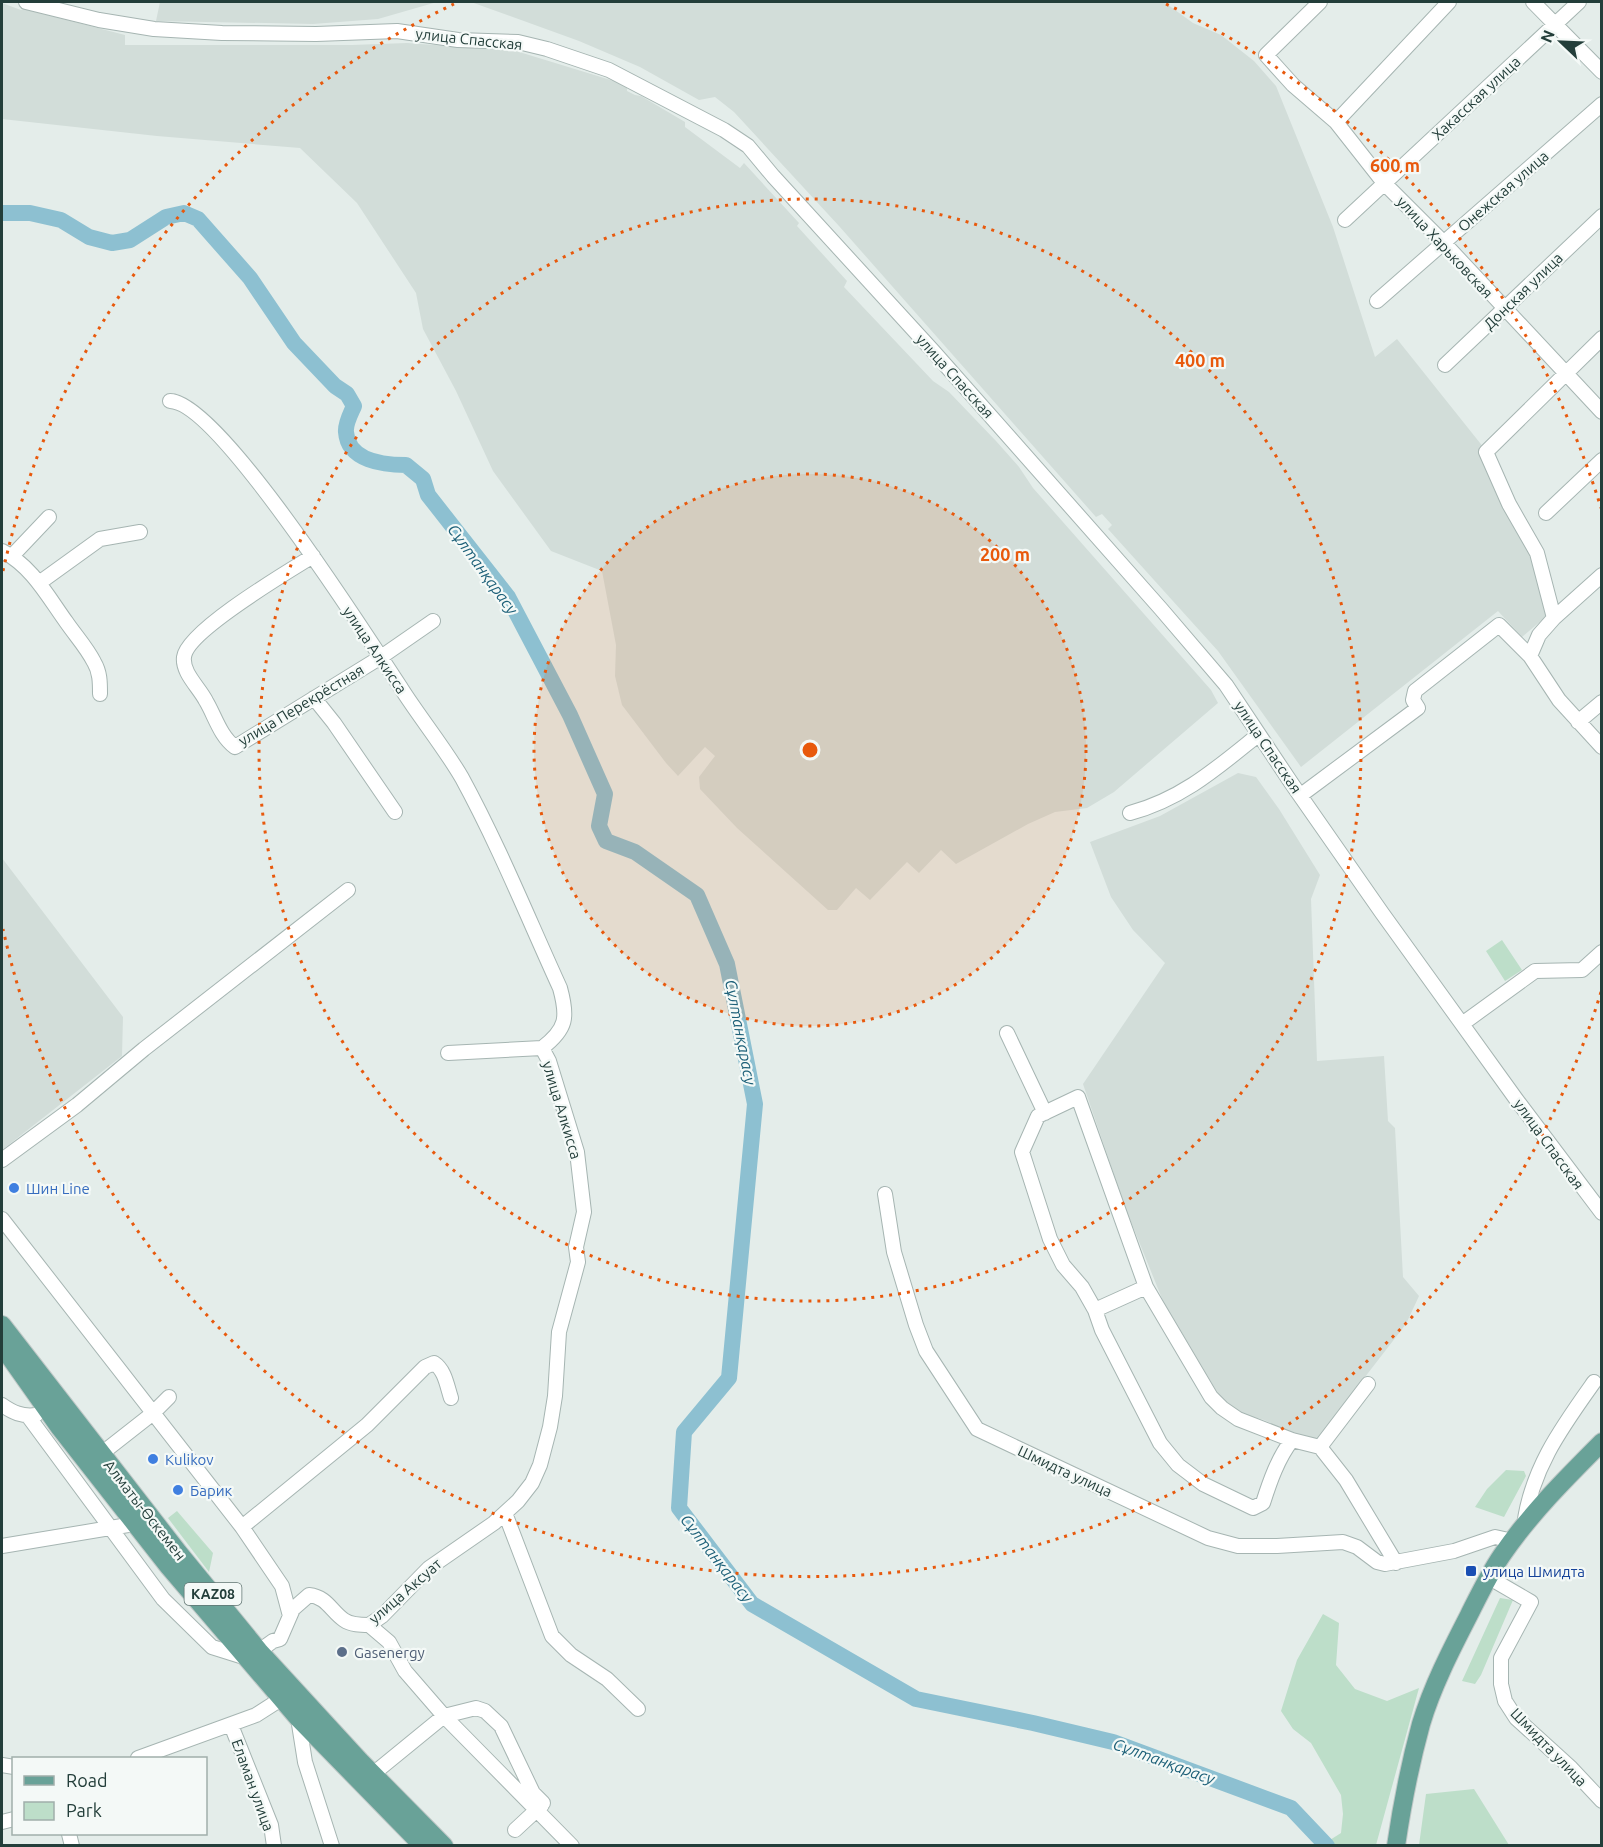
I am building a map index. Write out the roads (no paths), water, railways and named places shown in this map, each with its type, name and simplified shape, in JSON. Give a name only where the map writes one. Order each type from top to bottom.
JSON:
[{"type":"main road","name":"Алматы-Өскемен","points":[[2,1325],[49,1413],[134,1524],[253,1655],[444,1845]]},
{"type":"main road","name":"Алматы-Өскемен","points":[[2,1346],[23,1366],[101,1454],[253,1655],[281,1699],[423,1845]]},
{"type":"main road","points":[[1396,1845],[1407,1781],[1421,1723],[1442,1672],[1488,1577],[1524,1526],[1602,1442]]},
{"type":"street","name":"улица Спасская","points":[[26,2],[99,20],[154,29],[222,33],[316,34],[397,31],[458,40],[518,42],[547,49],[609,70],[724,130],[748,146],[1154,600],[1226,685],[1258,735],[1462,1023],[1602,1213]]},
{"type":"street","name":"улица Харьковская","points":[[1320,2],[1266,55],[1293,85],[1336,122],[1384,183],[1444,243],[1602,412]]},
{"type":"street","points":[[1336,122],[1449,2]]},
{"type":"street","points":[[1533,2],[1602,72]]},
{"type":"street","name":"Хакасская улица","points":[[1346,219],[1579,2]]},
{"type":"street","name":"Онежская улица","points":[[1377,301],[1602,104]]},
{"type":"street","name":"Донская улица","points":[[1445,365],[1602,216]]},
{"type":"street","points":[[1554,618],[1537,554],[1509,504],[1486,454],[1487,450],[1602,338]]},
{"type":"street","name":"улица Алкисса","points":[[170,401],[177,401],[191,408],[216,431],[306,544],[460,776],[491,833],[560,988],[565,1007],[563,1026],[556,1037],[542,1048],[549,1061],[577,1152],[584,1212],[576,1247],[579,1262],[559,1332],[555,1396],[540,1465],[532,1483],[518,1502],[505,1513]]},
{"type":"street","points":[[1546,513],[1602,460]]},
{"type":"street","points":[[49,517],[7,554],[27,568],[95,663],[100,679],[100,694]]},
{"type":"street","points":[[39,583],[100,539],[140,532]]},
{"type":"street","name":"улица Перекрёстная","points":[[313,556],[245,600],[196,637],[187,647],[184,657],[186,671],[205,699],[227,741],[235,747],[381,657],[433,621]]},
{"type":"street","points":[[1530,656],[1539,635],[1602,574]]},
{"type":"street","points":[[1301,795],[1418,708],[1413,700],[1415,691],[1499,626],[1530,656],[1559,700],[1602,747]]},
{"type":"street","points":[[314,698],[334,723],[395,813]]},
{"type":"street","points":[[1578,722],[1602,702]]},
{"type":"street","points":[[1130,813],[1153,807],[1177,796],[1258,735]]},
{"type":"street","points":[[2,1160],[77,1105],[144,1049],[348,890]]},
{"type":"street","points":[[1462,1023],[1535,971],[1582,970],[1602,952]]},
{"type":"street","points":[[1007,1033],[1045,1113]]},
{"type":"street","points":[[448,1053],[542,1048]]},
{"type":"street","points":[[1292,1440],[1272,1476],[1263,1503],[1253,1508],[1203,1484],[1178,1465],[1160,1443],[1102,1330],[1095,1310],[1082,1287],[1063,1265],[1050,1239],[1022,1152],[1038,1116],[1078,1097],[1146,1287],[1211,1396],[1222,1408],[1238,1419],[1320,1448],[1346,1480],[1396,1563],[1454,1551],[1495,1537],[1513,1541]]},
{"type":"street","name":"Шмидта улица","points":[[885,1194],[894,1252],[926,1351],[977,1429],[1208,1538],[1239,1546],[1343,1542],[1356,1547],[1377,1562],[1396,1563]]},
{"type":"street","points":[[2,1219],[242,1527],[282,1586],[290,1616]]},
{"type":"street","points":[[1095,1310],[1146,1287]]},
{"type":"street","points":[[242,1527],[367,1425],[425,1367],[434,1363],[438,1365],[443,1372],[451,1398]]},
{"type":"street","points":[[1524,1526],[1527,1506],[1554,1439],[1599,1380]]},
{"type":"street","points":[[1320,1448],[1368,1384]]},
{"type":"street","points":[[101,1454],[152,1414],[169,1397]]},
{"type":"street","points":[[2,1405],[13,1413],[28,1416],[49,1413]]},
{"type":"street","points":[[28,1416],[163,1599],[212,1647],[253,1655]]},
{"type":"street","points":[[505,1513],[552,1636],[571,1655],[607,1679],[638,1709]]},
{"type":"street","name":"улица Аксуат","points":[[253,1655],[273,1641],[280,1639],[293,1609],[309,1595],[317,1596],[328,1602],[345,1621],[369,1626],[382,1616],[429,1568],[505,1513]]},
{"type":"street","points":[[2,1546],[134,1524]]},
{"type":"street","name":"Шмидта улица","points":[[1488,1577],[1531,1602],[1502,1658],[1501,1684],[1505,1701],[1516,1718],[1571,1768],[1602,1802]]},
{"type":"street","points":[[369,1626],[389,1642],[405,1671],[444,1716],[540,1807],[572,1845]]},
{"type":"street","points":[[141,1757],[256,1715],[281,1699]]},
{"type":"street","points":[[374,1774],[444,1716],[476,1708],[485,1711],[501,1726],[540,1807],[554,1815]]},
{"type":"street","points":[[298,1718],[305,1762],[332,1845]]},
{"type":"street","name":"Еламан улица","points":[[231,1725],[271,1825],[274,1845]]},
{"type":"street","points":[[515,1830],[540,1807]]},
{"type":"waterway","name":"Сұлтанқарасу","points":[[2,213],[30,213],[61,220],[89,237],[112,243],[130,240],[166,217],[184,213],[198,219],[250,278],[294,343],[335,386],[347,394],[354,406],[346,429],[348,442],[353,449],[368,459],[388,464],[406,465],[423,479],[428,495],[508,597],[570,715],[605,794],[599,826],[606,841],[635,852],[697,895],[727,964],[755,1104],[729,1378],[684,1432],[679,1508],[752,1604],[916,1699],[1113,1742],[1291,1808],[1327,1846]]},
{"type":"place","name":"Шин Line","points":[[14,1188]]},
{"type":"place","name":"Kulikov","points":[[153,1459]]},
{"type":"place","name":"Барик","points":[[178,1490]]},
{"type":"place","name":"улица Шмидта","points":[[1471,1571]]},
{"type":"place","name":"Gasenergy","points":[[342,1652]]}]
